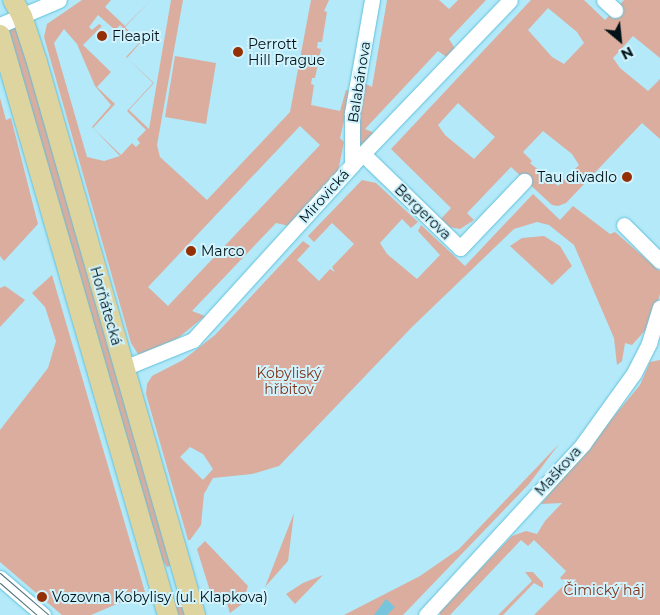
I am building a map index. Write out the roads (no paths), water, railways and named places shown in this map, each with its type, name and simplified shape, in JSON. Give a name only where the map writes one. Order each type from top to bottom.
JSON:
[{"type":"main road","name":"Horňátecká","points":[[17,8],[195,615]]},
{"type":"main road","name":"Horňátecká","points":[[0,35],[168,615]]},
{"type":"street","points":[[0,25],[17,8],[59,0]]},
{"type":"street","name":"Balabánova","points":[[352,165],[352,113],[372,0]]},
{"type":"street","name":"Mirovická","points":[[124,368],[193,340],[352,165],[510,0]]},
{"type":"street","name":"Bergerova","points":[[363,154],[460,248],[524,181]]},
{"type":"street","points":[[624,225],[660,261]]},
{"type":"street","name":"Maškova","points":[[426,615],[582,444],[634,374],[649,343],[660,308]]},
{"type":"street","points":[[0,578],[43,615]]},
{"type":"water","points":[[386,599],[395,607],[387,615],[374,615]]},
{"type":"tram line","points":[[0,573],[49,615]]},
{"type":"tram line","points":[[0,583],[37,615]]},
{"type":"place","name":"Fleapit","points":[[102,36]]},
{"type":"place","name":"Perrott Hill Prague","points":[[238,52]]},
{"type":"place","name":"Tau divadlo","points":[[627,177]]},
{"type":"place","name":"Marco","points":[[191,251]]},
{"type":"place","name":"Vozovna Kobylisy (ul. Klapkova)","points":[[42,597]]},
{"type":"park label","name":"Kobyliský hřbitov","points":[[289,382]]},
{"type":"park label","name":"Čimický háj","points":[[604,590]]}]
